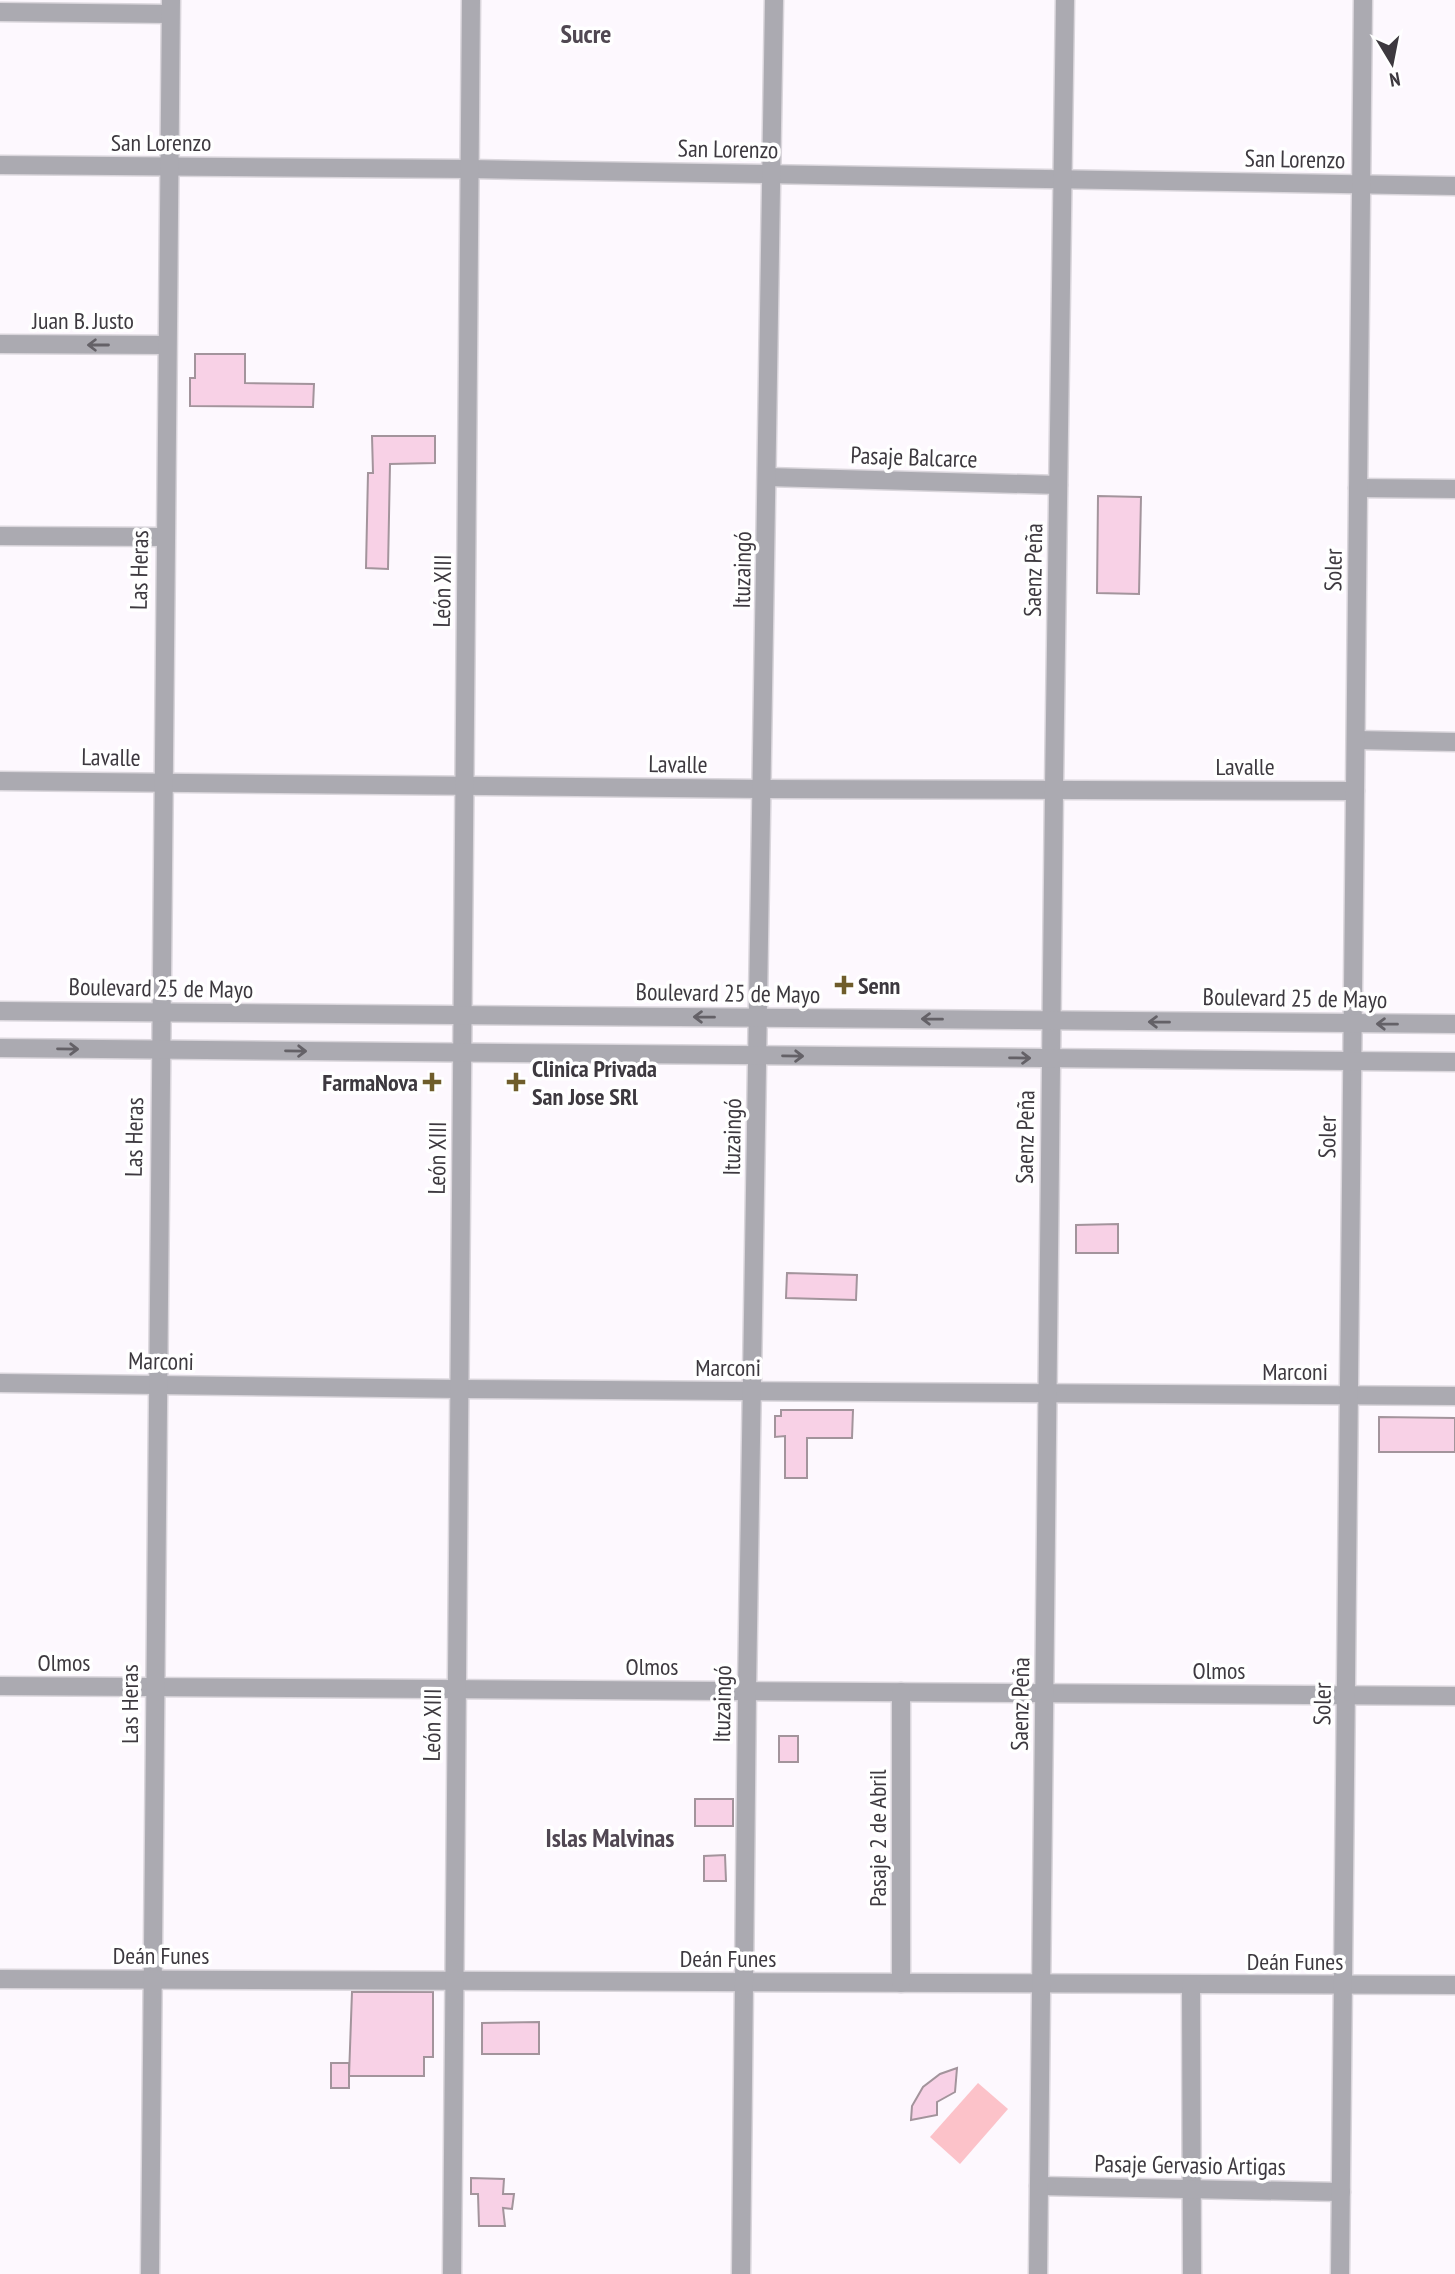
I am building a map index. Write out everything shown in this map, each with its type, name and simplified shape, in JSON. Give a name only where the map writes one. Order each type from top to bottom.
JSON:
[{"type":"street","name":"León XIII","points":[[452,2274],[471,0]]},
{"type":"street","name":"Ituzaingó","points":[[741,2274],[747,1691],[774,0]]},
{"type":"street","name":"Saenz Peña","points":[[1038,2274],[1051,1021],[1066,0]]},
{"type":"street","name":"Soler","points":[[1340,2274],[1363,0]]},
{"type":"street","points":[[0,12],[170,7]]},
{"type":"street","name":"Las Heras","points":[[150,2274],[170,7]]},
{"type":"street","name":"San Lorenzo","points":[[0,165],[470,169],[1455,186]]},
{"type":"street","name":"Juan B. Justo","points":[[0,344],[166,345]]},
{"type":"street","name":"Pasaje Balcarce","points":[[768,477],[1058,485]]},
{"type":"street","points":[[1358,488],[1455,489]]},
{"type":"street","points":[[0,536],[164,537]]},
{"type":"street","points":[[1356,740],[1455,742]]},
{"type":"street","name":"Lavalle","points":[[0,780],[762,789],[1355,791]]},
{"type":"street","name":"Boulevard 25 de Mayo","points":[[0,1011],[1455,1024]]},
{"type":"street","points":[[0,1048],[1455,1062]]},
{"type":"street","name":"Marconi","points":[[0,1383],[459,1390],[1455,1396]]},
{"type":"street","name":"Olmos","points":[[0,1686],[1455,1696]]},
{"type":"street","name":"Pasaje 2 de Abril","points":[[901,1692],[901,1983]]},
{"type":"street","name":"Deán Funes","points":[[0,1979],[1455,1985]]},
{"type":"street","points":[[1191,1985],[1192,2274]]},
{"type":"street","name":"Pasaje Gervasio Artigas","points":[[1039,2186],[1341,2192]]},
{"type":"shaded area","points":[[978,2083],[1008,2109],[960,2164],[930,2137]]},
{"type":"building","points":[[195,354],[245,354],[245,383],[314,384],[313,407],[190,406],[190,378],[195,378]]},
{"type":"building","points":[[372,436],[435,436],[435,463],[390,464],[388,569],[366,568],[368,473],[373,473]]},
{"type":"building","points":[[1098,496],[1141,497],[1139,594],[1097,593]]},
{"type":"building","points":[[1118,1224],[1118,1253],[1076,1253],[1076,1225]]},
{"type":"building","points":[[787,1273],[857,1275],[856,1300],[786,1298]]},
{"type":"building","points":[[781,1410],[853,1410],[852,1438],[807,1438],[807,1478],[785,1478],[785,1436],[775,1437],[775,1416],[781,1416]]},
{"type":"building","points":[[1379,1417],[1455,1418],[1455,1452],[1379,1452]]},
{"type":"building","points":[[779,1736],[798,1736],[798,1762],[779,1762]]},
{"type":"building","points":[[695,1799],[733,1799],[733,1826],[695,1826]]},
{"type":"building","points":[[725,1855],[726,1881],[704,1881],[704,1856]]},
{"type":"building","points":[[352,1992],[433,1992],[433,2057],[424,2057],[424,2076],[349,2076]]},
{"type":"building","points":[[539,2022],[539,2054],[482,2054],[482,2023]]},
{"type":"building","points":[[331,2063],[349,2063],[349,2088],[331,2088]]},
{"type":"building","points":[[957,2068],[955,2092],[937,2102],[937,2115],[911,2120],[912,2106],[923,2087],[940,2074]]},
{"type":"building","points":[[471,2178],[504,2179],[503,2194],[514,2194],[512,2209],[503,2208],[505,2226],[479,2226],[478,2194],[471,2194]]},
{"type":"place","name":"Senn","points":[[844,985]]},
{"type":"place","name":"FarmaNova","points":[[432,1082]]},
{"type":"place","name":"Clinica Privada San Jose SRl","points":[[516,1082]]},
{"type":"district","name":"Sucre","points":[[586,33]]},
{"type":"district","name":"Islas Malvinas","points":[[610,1837]]}]
